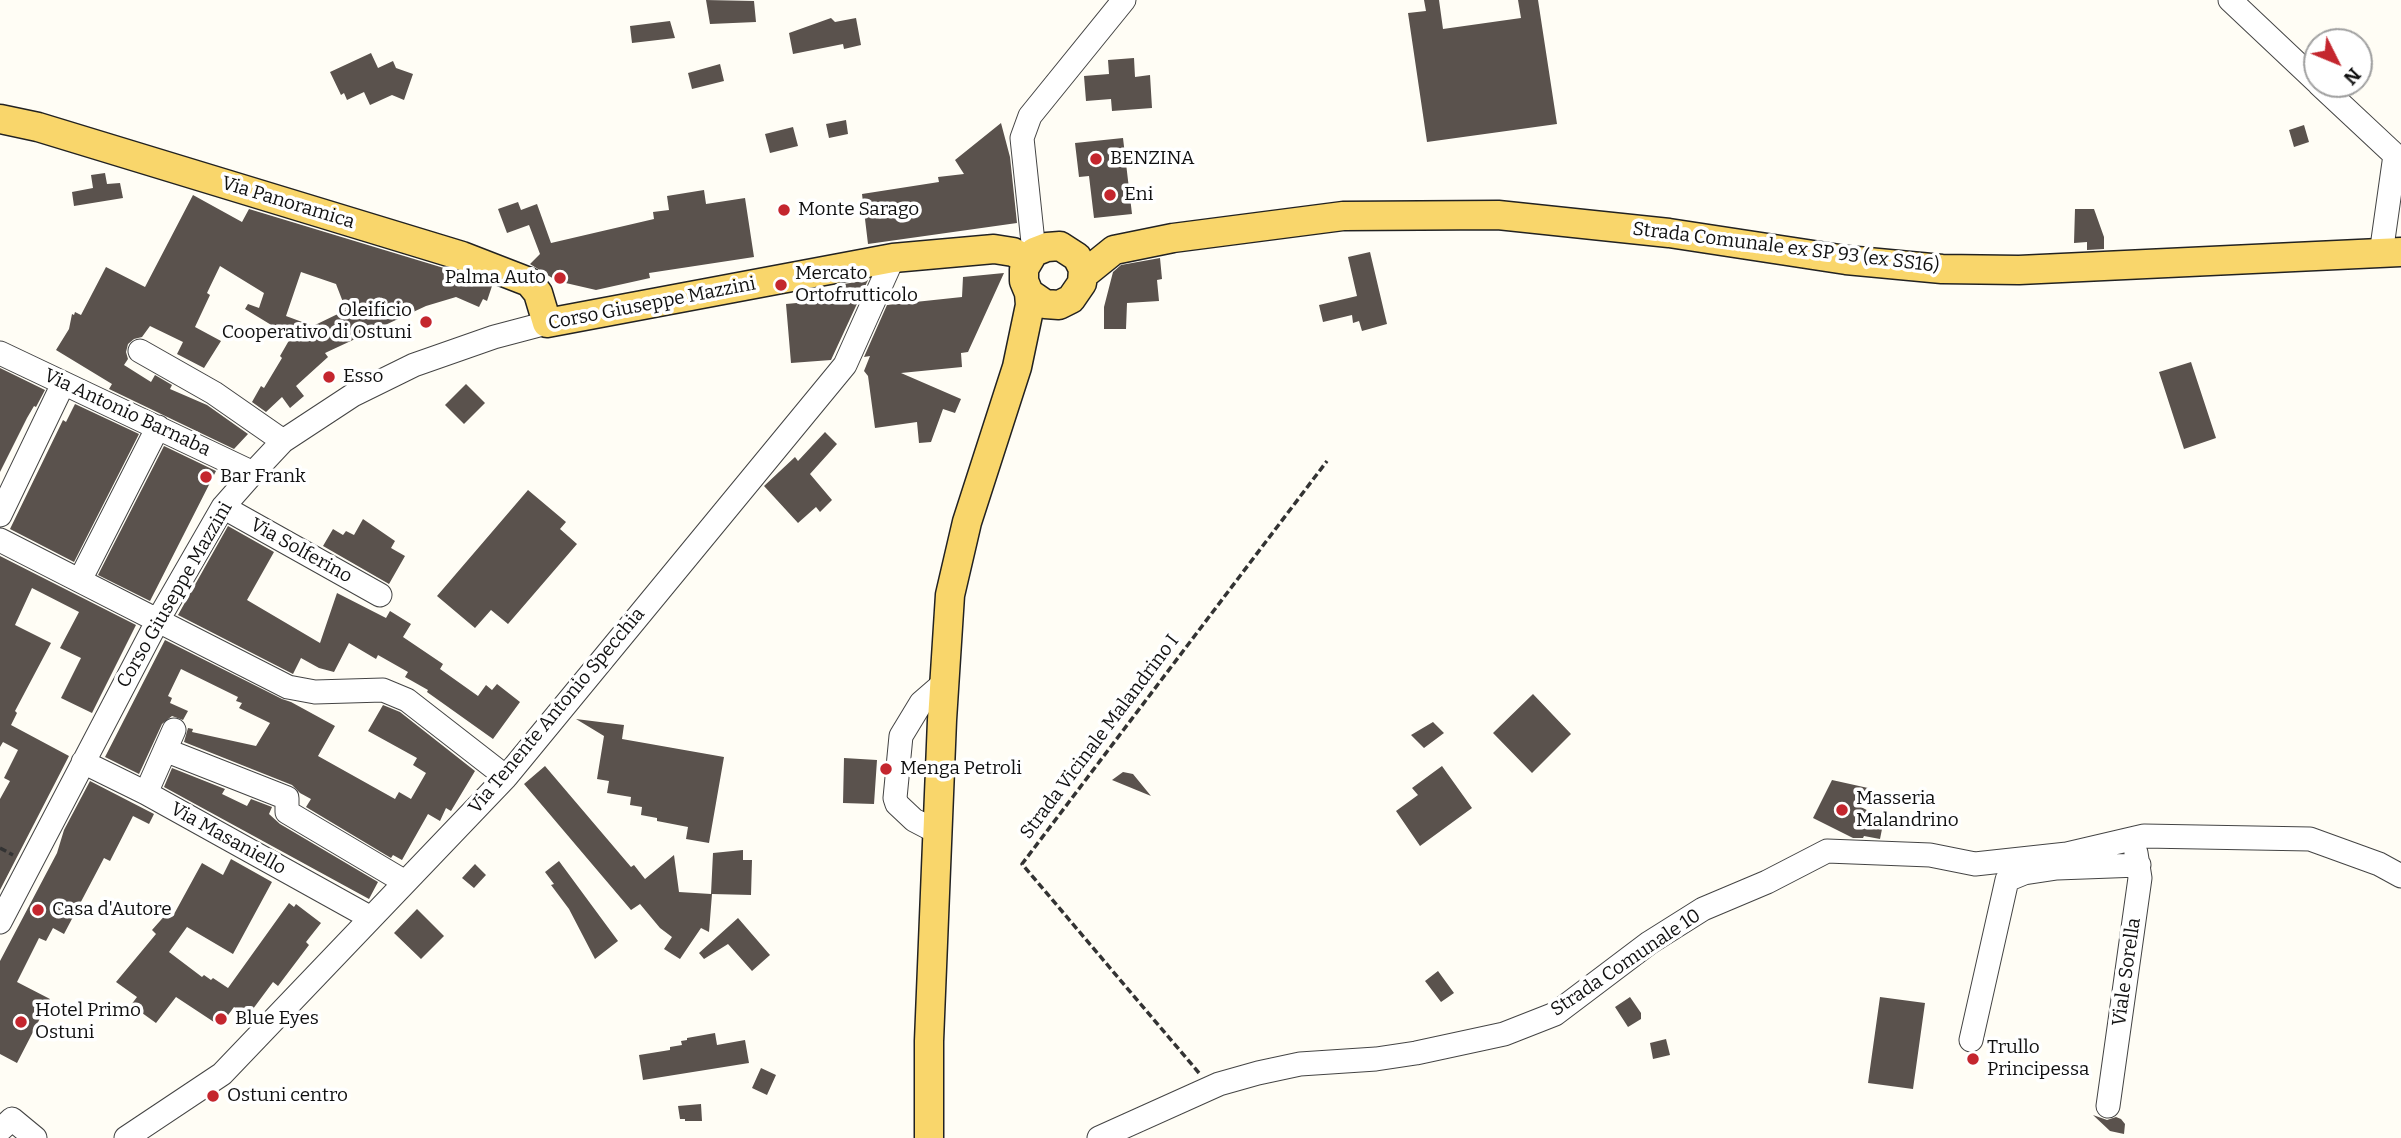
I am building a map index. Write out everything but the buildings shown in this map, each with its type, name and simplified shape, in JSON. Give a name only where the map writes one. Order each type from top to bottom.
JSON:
[{"type":"main road","name":"Via Panoramica","points":[[0,119],[38,127],[462,256],[529,282],[538,293],[547,323]]},
{"type":"main road","name":"Strada Comunale ex SP 93 (ex SS16)","points":[[1083,275],[1114,250],[1173,238],[1343,216],[1498,215],[1669,233],[1846,260],[1941,269],[2019,270],[2391,253]]},
{"type":"main road","name":"Strada Comunale ex SP 93 (ex SS16)","points":[[1066,249],[1084,242],[1173,238]]},
{"type":"main road","points":[[929,1138],[929,1041],[937,832],[950,595],[967,522],[1017,367],[1030,305],[1029,270],[1053,246],[1066,249],[1077,257],[1083,275],[1082,283],[1076,295],[1059,305],[1038,328],[1017,367]]},
{"type":"main road","name":"Corso Giuseppe Mazzini","points":[[547,323],[893,258],[977,250],[1013,267],[1029,270]]},
{"type":"main road","points":[[1029,270],[1039,302],[1059,305]]},
{"type":"street","points":[[1029,270],[1022,138],[1030,116],[1124,0]]},
{"type":"street","points":[[2230,0],[2303,69]]},
{"type":"street","points":[[2334,98],[2395,155],[2391,253]]},
{"type":"street","name":"Via Tenente Antonio Specchia","points":[[127,1138],[222,1074],[506,777],[845,365],[893,258]]},
{"type":"street","name":"Corso Giuseppe Mazzini","points":[[2,915],[158,620],[223,507],[253,473],[283,441],[353,395],[414,365],[494,337],[547,323]]},
{"type":"street","points":[[140,351],[214,393],[283,441]]},
{"type":"street","name":"Via Antonio Barnaba","points":[[0,354],[253,473]]},
{"type":"street","points":[[0,515],[63,384]]},
{"type":"street","points":[[80,580],[158,427]]},
{"type":"street","name":"Via Solferino","points":[[223,507],[380,595]]},
{"type":"street","points":[[0,540],[288,687],[315,692],[383,690],[407,700],[506,777]]},
{"type":"street","points":[[937,832],[914,820],[897,804],[895,798],[901,736],[921,703],[944,684]]},
{"type":"street","points":[[146,793],[170,740],[287,798],[287,812],[405,882]]},
{"type":"street","name":"Via Masaniello","points":[[83,762],[146,793],[371,918]]},
{"type":"street","name":"Strada Comunale 10","points":[[1099,1138],[1212,1088],[1258,1073],[1300,1064],[1390,1057],[1504,1034],[1555,1014],[1649,943],[1703,909],[1767,882],[1826,851],[1930,855],[1975,863],[2067,854],[2144,836],[2310,839],[2379,864],[2401,876]]},
{"type":"street","name":"Viale Sorella","points":[[2108,1106],[2140,878],[2134,839]]},
{"type":"street","points":[[1972,1040],[2007,880],[2024,873],[2057,868],[2139,865]]},
{"type":"street","points":[[0,1130],[12,1119],[35,1138]]},
{"type":"path","name":"Strada Vicinale Malandrino I","points":[[1212,1088],[1023,864],[1327,461]]},
{"type":"place","name":"BENZINA","points":[[1096,159]]},
{"type":"place","name":"Eni","points":[[1110,195]]},
{"type":"place","name":"Monte Sarago","points":[[784,210]]},
{"type":"place","name":"Palma Auto","points":[[560,278]]},
{"type":"place","name":"Mercato Ortofrutticolo","points":[[781,285]]},
{"type":"place","name":"Oleificio Cooperativo di Ostuni","points":[[426,322]]},
{"type":"place","name":"Esso","points":[[329,377]]},
{"type":"place","name":"Bar Frank","points":[[206,477]]},
{"type":"place","name":"Menga Petroli","points":[[886,769]]},
{"type":"place","name":"Masseria Malandrino","points":[[1842,810]]},
{"type":"place","name":"Casa d'Autore","points":[[38,910]]},
{"type":"place","name":"Blue Eyes","points":[[221,1019]]},
{"type":"place","name":"Hotel Primo Ostuni","points":[[21,1022]]},
{"type":"place","name":"Trullo Principessa","points":[[1973,1059]]},
{"type":"place","name":"Ostuni centro","points":[[213,1096]]}]
